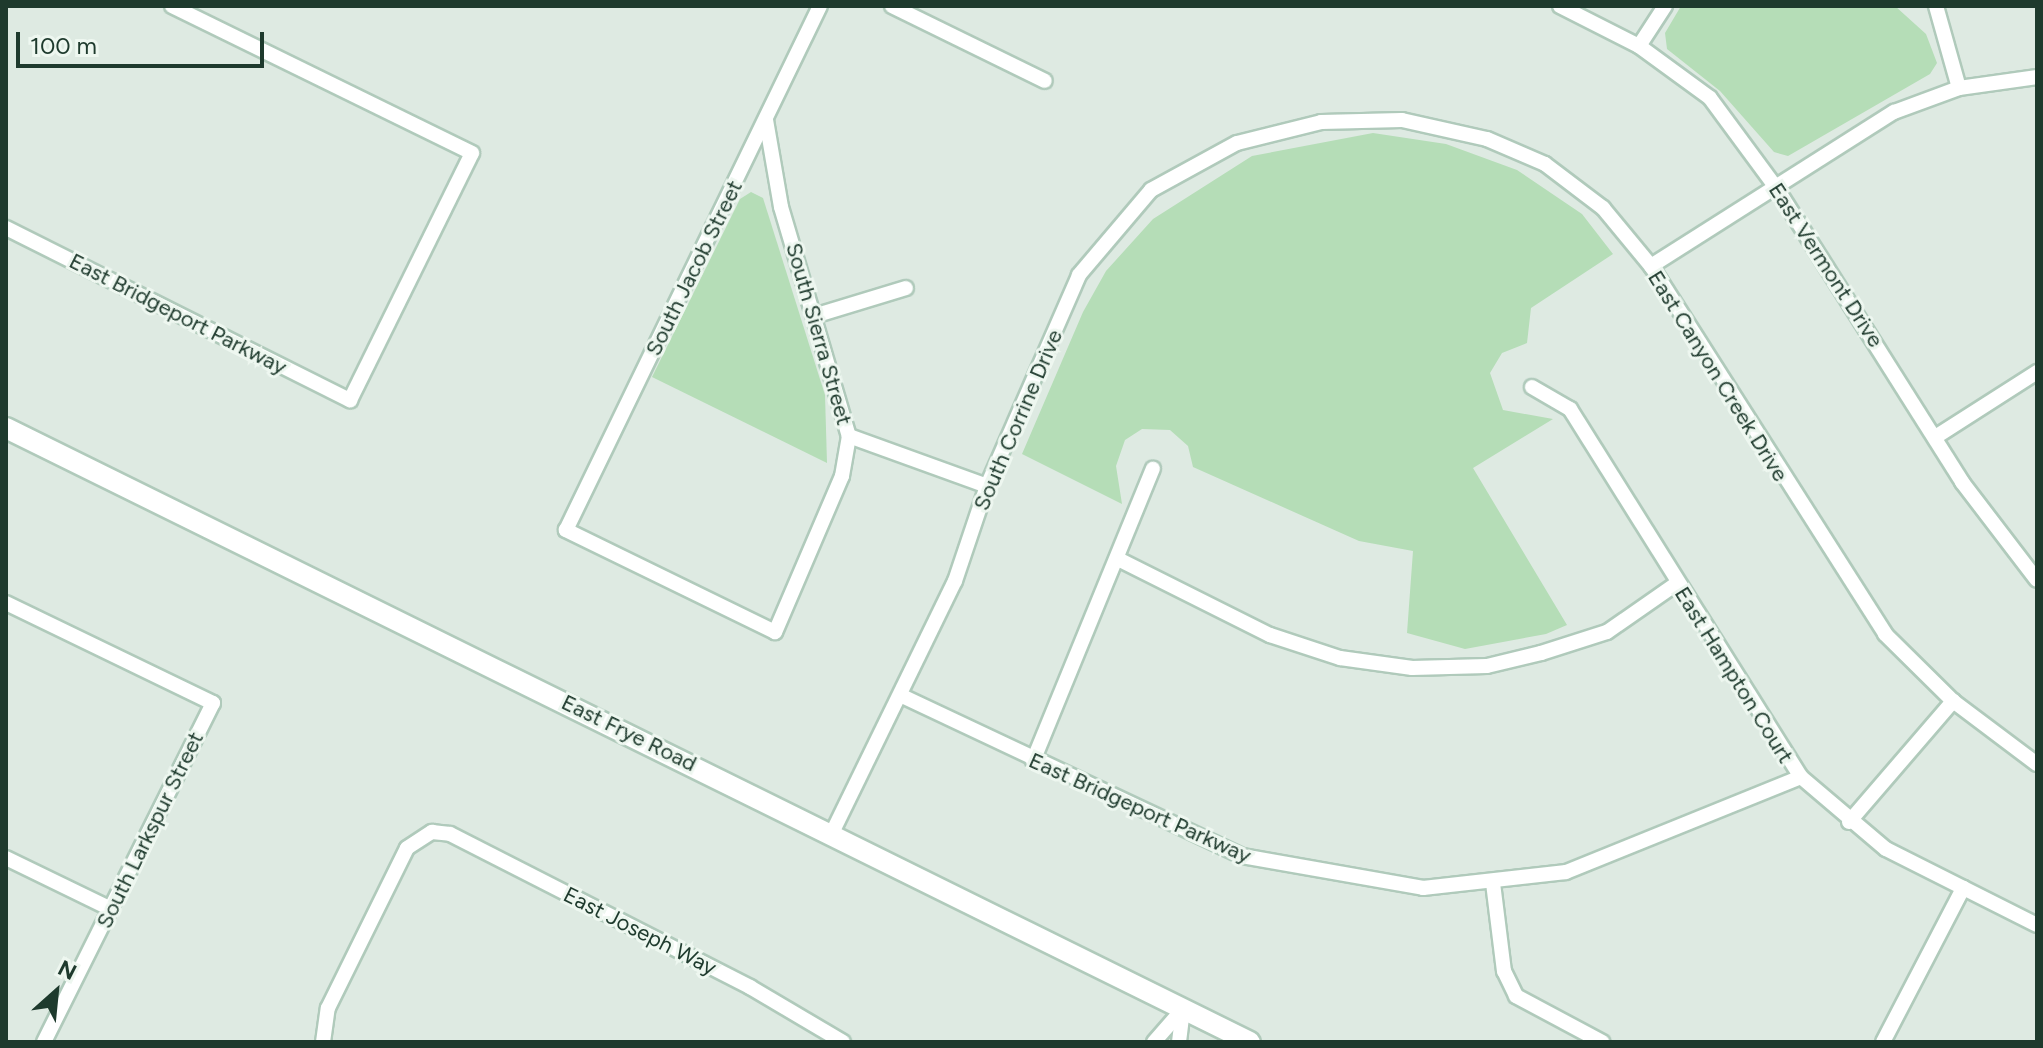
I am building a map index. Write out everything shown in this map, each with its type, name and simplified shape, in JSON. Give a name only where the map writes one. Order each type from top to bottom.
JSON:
[{"type":"street","points":[[172,6],[194,11]]},
{"type":"street","name":"South Jacob Street","points":[[775,632],[566,530],[820,6]]},
{"type":"street","points":[[892,6],[1045,81]]},
{"type":"street","name":"East Vermont Drive","points":[[1560,6],[1639,46],[1710,98],[1777,189],[1937,436],[2037,580]]},
{"type":"street","points":[[1639,46],[1665,6]]},
{"type":"street","points":[[1936,6],[1959,88]]},
{"type":"street","name":"East Bridgeport Parkway","points":[[6,228],[350,400],[472,153],[194,11]]},
{"type":"street","points":[[1651,266],[1777,189],[1894,112],[1959,88],[2037,77]]},
{"type":"street","name":"South Sierra Street","points":[[766,120],[781,207],[849,436],[842,476],[775,632]]},
{"type":"street","name":"East Canyon Creek Drive","points":[[1321,122],[1402,120],[1487,139],[1545,164],[1606,211],[1651,266],[1846,584],[1953,701],[2037,764]]},
{"type":"street","name":"South Corrine Drive","points":[[832,833],[902,696],[955,581],[987,486],[1079,275],[1151,190],[1237,143],[1321,122]]},
{"type":"street","points":[[814,316],[906,288]]},
{"type":"street","points":[[1937,436],[2037,372]]},
{"type":"street","name":"East Hampton Court","points":[[1532,387],[1570,409],[1676,584],[1801,777],[1849,822],[1963,888],[2037,925]]},
{"type":"street","name":"East Frye Road","points":[[6,428],[832,833],[1250,1042]]},
{"type":"street","points":[[849,436],[987,486]]},
{"type":"street","points":[[1033,761],[1120,560],[1153,469]]},
{"type":"street","points":[[1120,560],[1270,635],[1340,658],[1412,668],[1487,666],[1541,653],[1607,632],[1676,584]]},
{"type":"street","name":"South Larkspur Street","points":[[6,603],[213,703],[44,1042]]},
{"type":"street","name":"East Bridgeport Parkway","points":[[902,696],[1033,761],[1242,856],[1423,888],[1493,883],[1617,857],[1801,777]]},
{"type":"street","points":[[1849,822],[1953,701]]},
{"type":"street","name":"East Joseph Way","points":[[322,1041],[328,1008],[407,848],[432,832],[450,834],[737,980],[843,1042]]},
{"type":"street","points":[[6,858],[111,909]]},
{"type":"street","points":[[1493,883],[1504,971],[1516,996],[1602,1042]]},
{"type":"street","points":[[1883,1042],[1963,888]]},
{"type":"street","points":[[1154,1042],[1183,1009]]},
{"type":"street","points":[[1179,1042],[1183,1009]]},
{"type":"green space","points":[[1681,6],[1895,6],[1926,34],[1937,63],[1930,74],[1788,156],[1774,152],[1720,91],[1667,49],[1665,33]]},
{"type":"green space","points":[[1373,133],[1446,144],[1517,170],[1582,214],[1613,254],[1531,308],[1527,343],[1502,353],[1490,373],[1503,410],[1553,419],[1473,468],[1567,625],[1546,634],[1465,649],[1407,633],[1413,551],[1359,541],[1193,467],[1188,446],[1170,430],[1142,429],[1125,440],[1116,466],[1122,504],[1022,454],[1083,312],[1106,271],[1153,219],[1252,156]]},
{"type":"green space","points":[[751,192],[763,198],[825,395],[827,463],[652,377],[740,199]]}]
